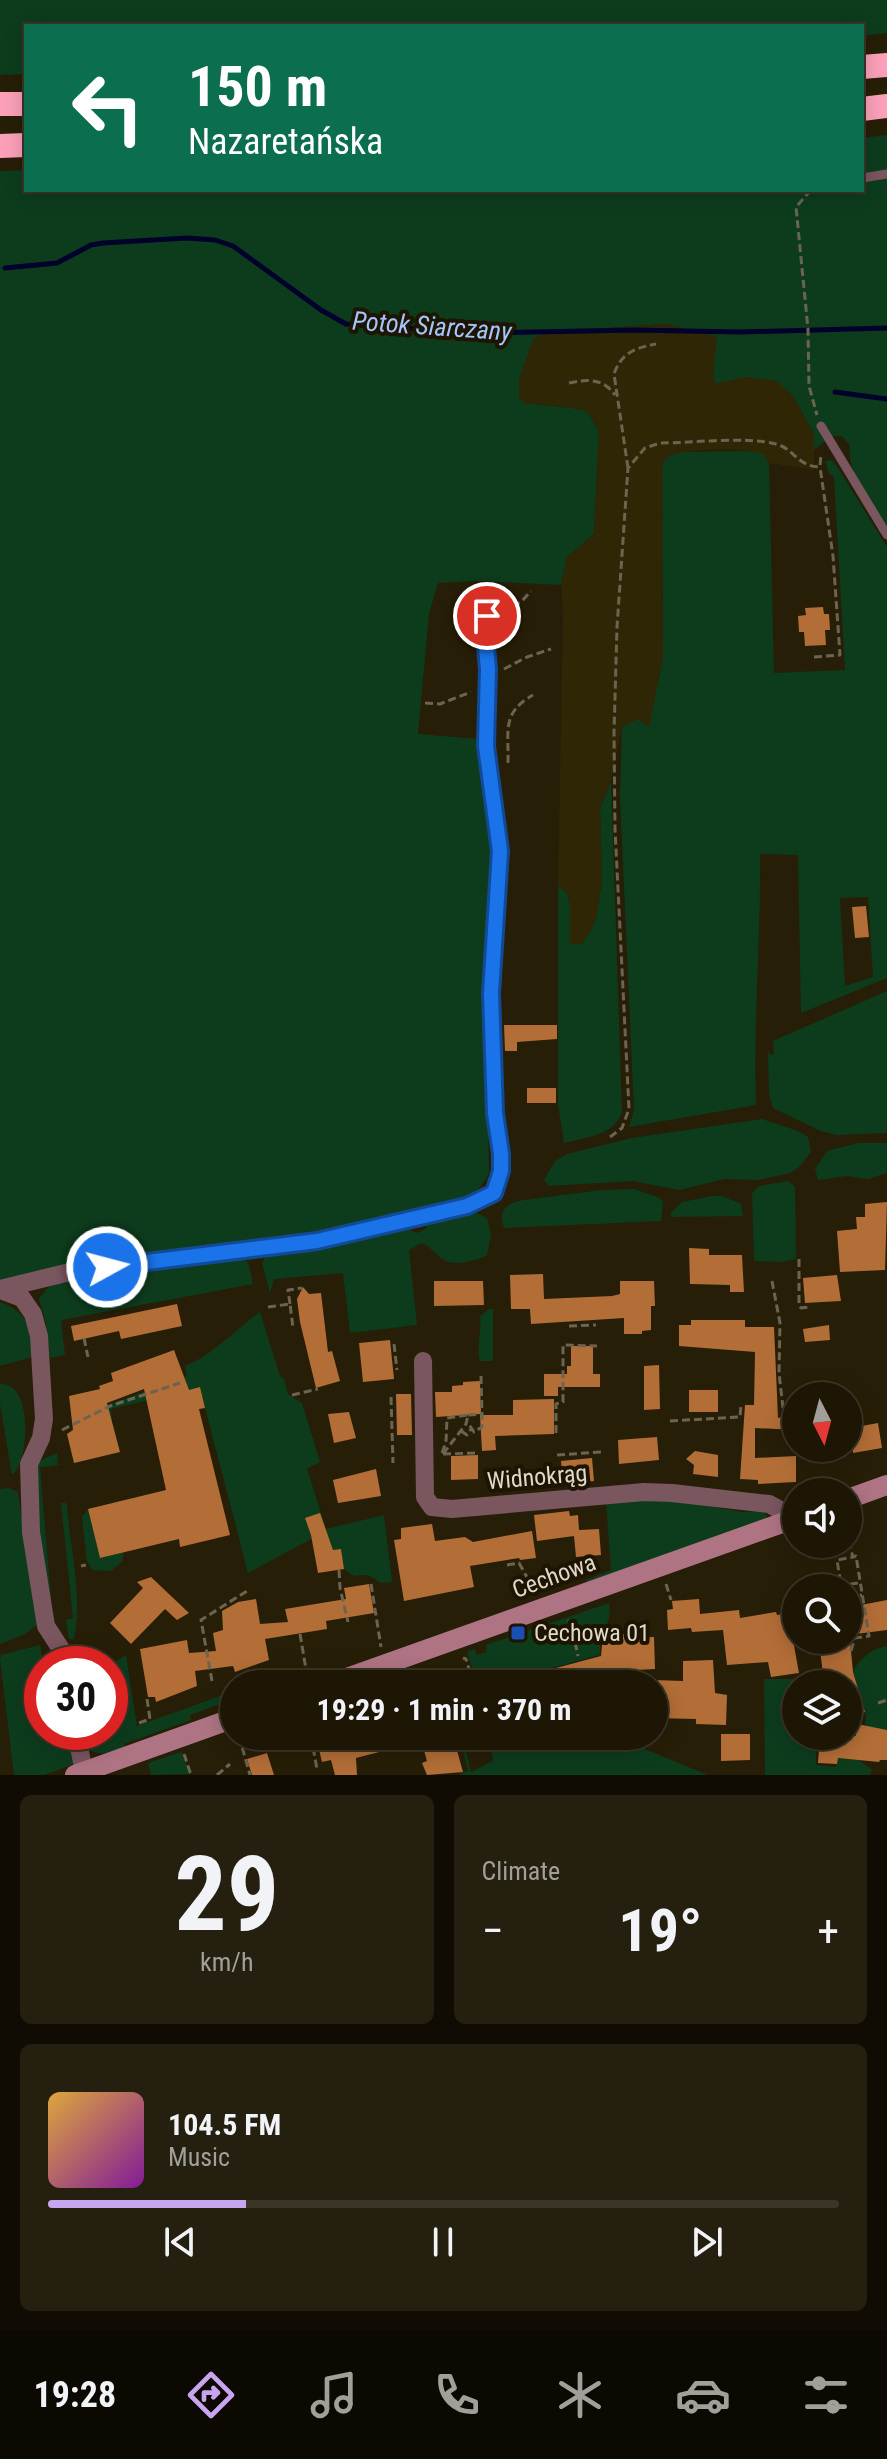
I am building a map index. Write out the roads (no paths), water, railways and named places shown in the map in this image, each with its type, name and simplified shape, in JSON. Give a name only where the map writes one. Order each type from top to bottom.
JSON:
[{"type":"highway","points":[[864,67],[887,65]]},
{"type":"highway","points":[[0,104],[24,104]]},
{"type":"highway","points":[[864,109],[887,106]]},
{"type":"highway","points":[[0,146],[24,145]]},
{"type":"street","points":[[0,1290],[78,1270],[317,1241],[467,1206],[494,1193],[501,1171],[495,1113],[491,993],[500,851],[486,746],[488,669],[484,625],[487,616]]},
{"type":"street","points":[[0,1290],[22,1298],[33,1314],[39,1336],[44,1419],[27,1480],[31,1532],[46,1626],[59,1646]]},
{"type":"street","name":"Widnokrąg","points":[[423,1361],[425,1497],[432,1507],[452,1509],[657,1492],[769,1504],[782,1512]]},
{"type":"street","points":[[862,1494],[887,1485]]},
{"type":"street","name":"Cechowa","points":[[369,1670],[782,1523]]},
{"type":"street","points":[[77,1750],[79,1773],[220,1723]]},
{"type":"lane","points":[[864,178],[887,174]]},
{"type":"lane","points":[[821,426],[887,535]]},
{"type":"waterway","name":"Potok Siarczany","points":[[5,268],[57,263],[91,245],[103,243],[187,238],[215,240],[233,246],[321,310],[346,324],[480,333],[887,328]]},
{"type":"waterway","points":[[835,392],[887,399]]},
{"type":"place","name":"Cechowa 01","points":[[518,1633]]}]
